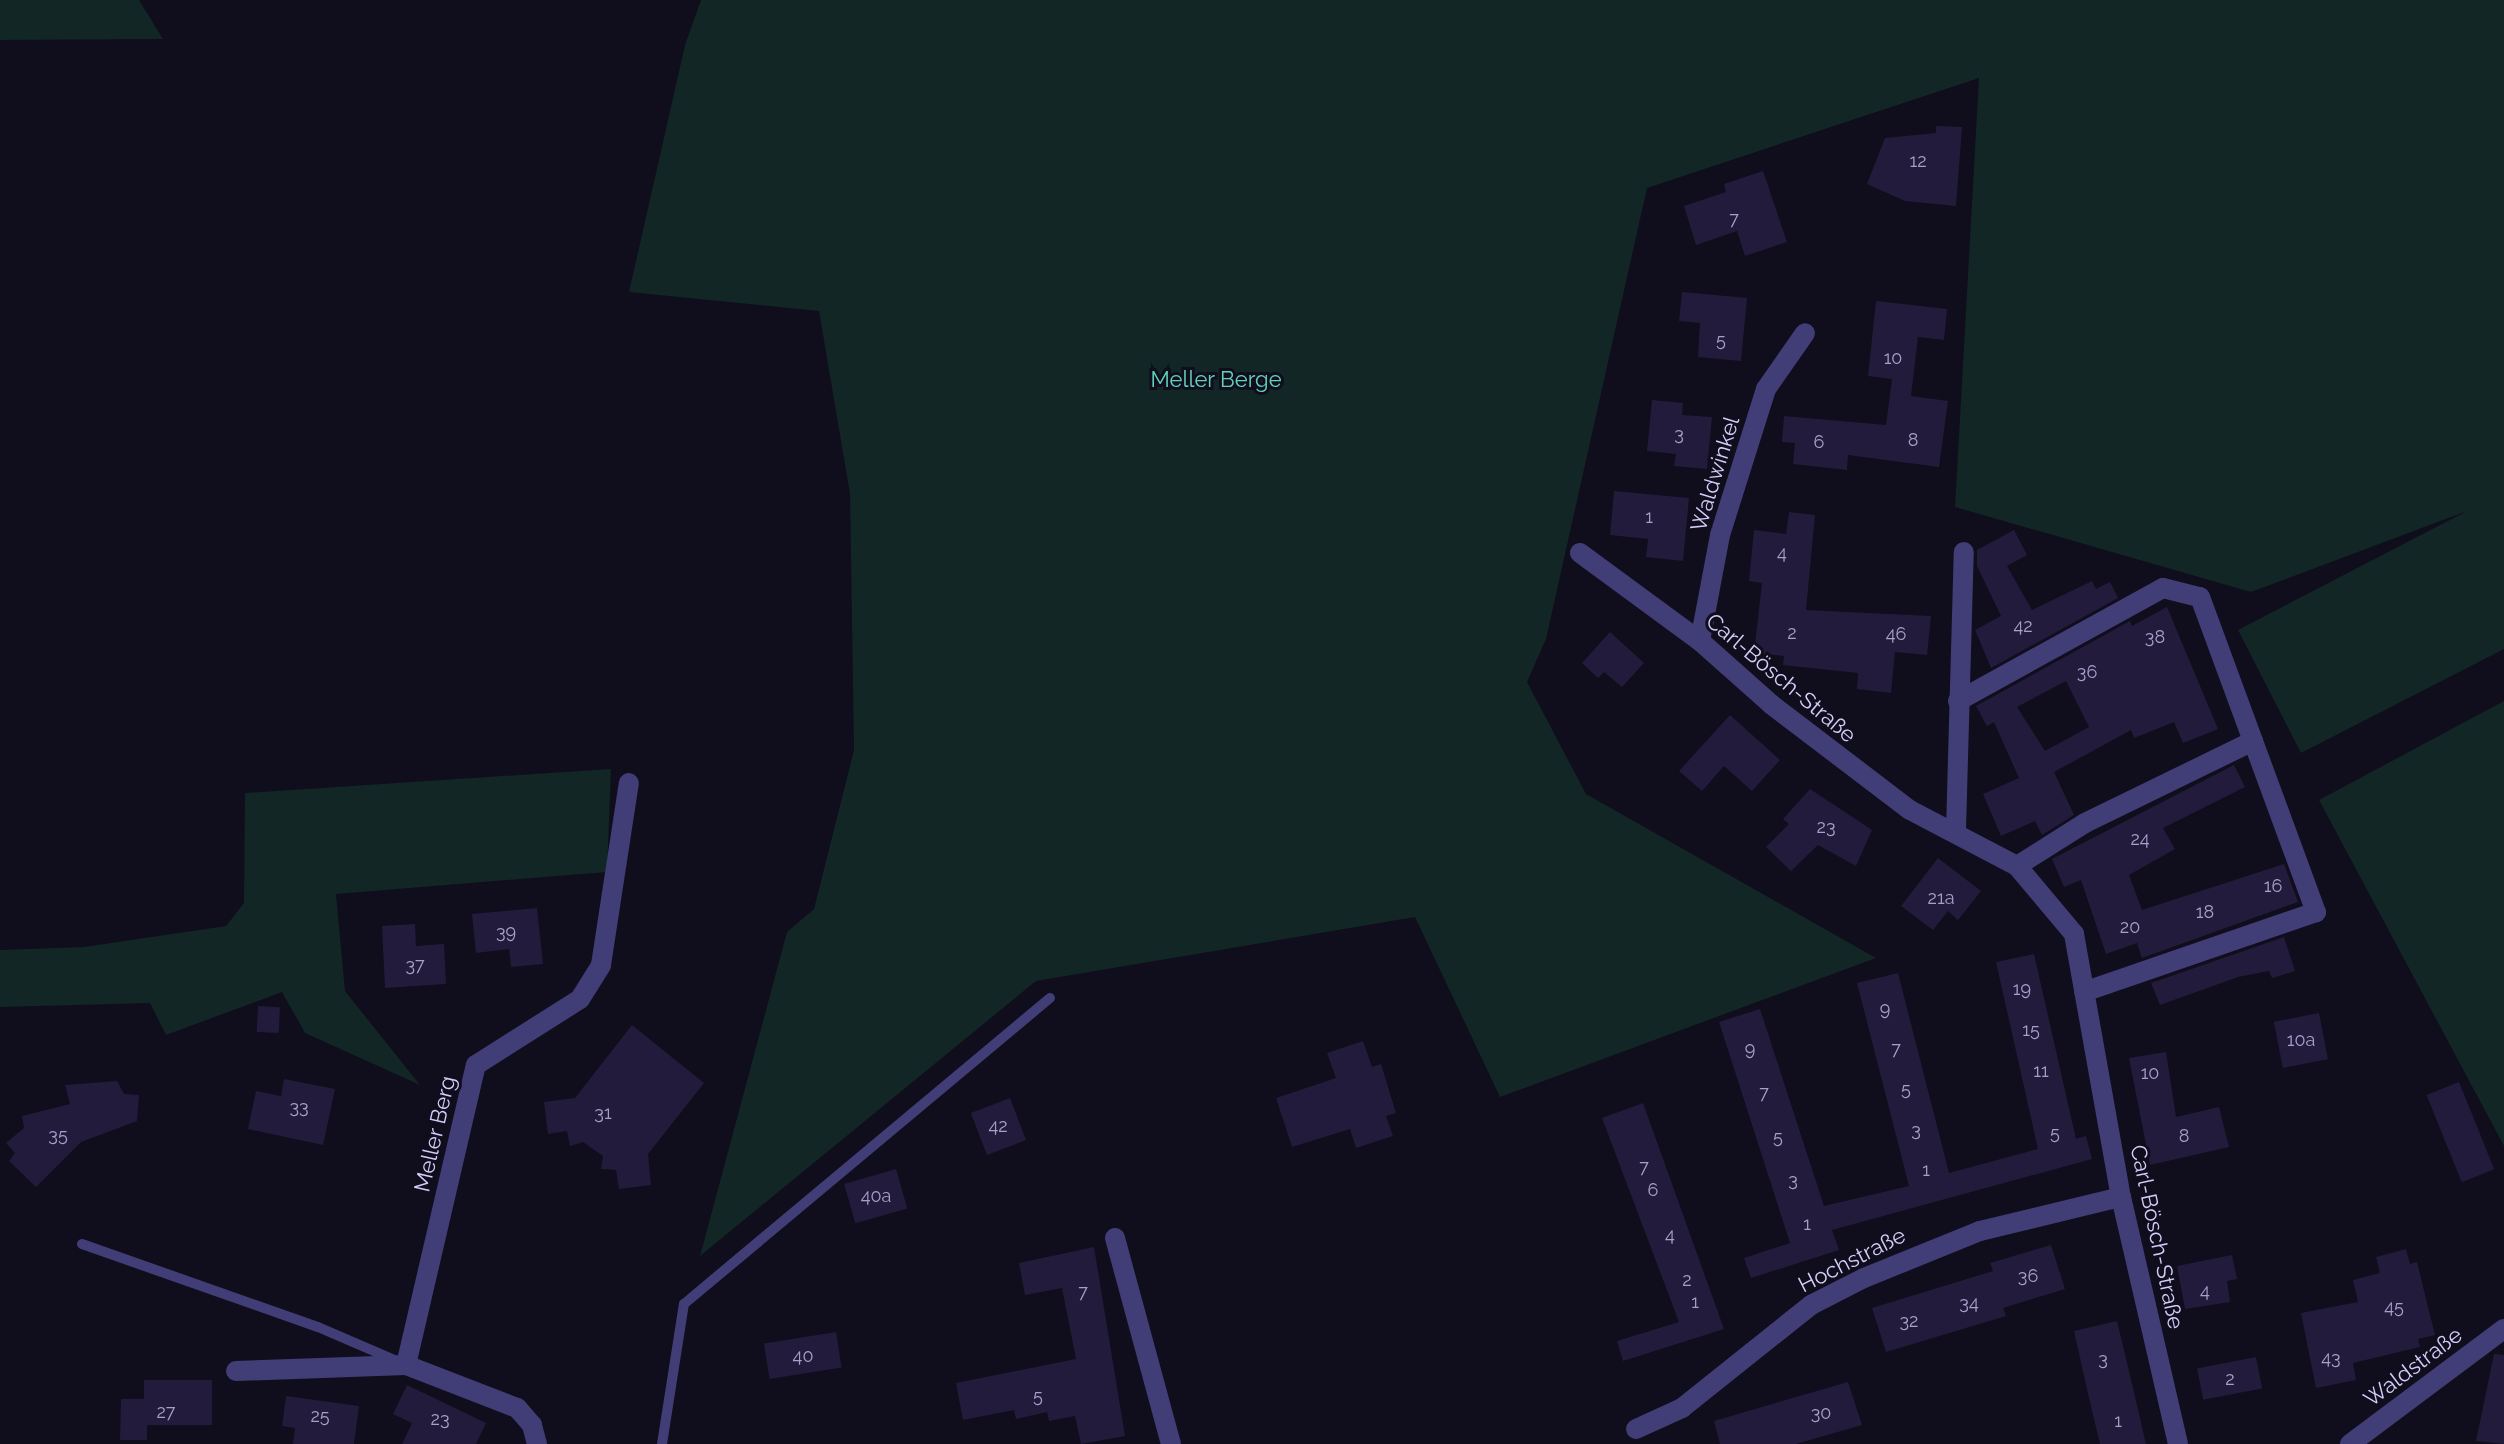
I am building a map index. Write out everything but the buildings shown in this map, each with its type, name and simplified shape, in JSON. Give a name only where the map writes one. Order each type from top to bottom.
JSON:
[{"type":"street","name":"Waldwinkel","points":[[1700,641],[1720,535],[1766,389],[1805,333]]},
{"type":"street","points":[[1956,830],[1964,552]]},
{"type":"street","name":"Carl-Bösch-Straße","points":[[1580,553],[1700,641],[1833,753],[1910,810],[1956,830],[2017,866],[2074,934],[2121,1197],[2178,1444]]},
{"type":"street","points":[[1958,701],[2163,588],[2200,597],[2316,912],[2084,992]]},
{"type":"street","points":[[2017,866],[2099,816],[2253,741]]},
{"type":"street","name":"Meller Berg","points":[[406,1365],[476,1065],[580,999],[601,965],[629,783]]},
{"type":"street","name":"Hochstraße","points":[[1636,1429],[1682,1408],[1811,1305],[1864,1278],[1980,1231],[2121,1197]]},
{"type":"street","points":[[1115,1238],[1171,1444]]},
{"type":"street","name":"Waldstraße","points":[[2350,1444],[2504,1329]]},
{"type":"street","points":[[236,1371],[406,1365],[517,1408],[532,1425],[537,1444]]},
{"type":"lane","points":[[662,1444],[684,1304],[1050,998]]},
{"type":"lane","points":[[82,1244],[318,1327],[406,1365]]},
{"type":"green space","points":[[0,0],[139,0],[163,39],[0,40]]},
{"type":"green space","name":"Meller Berge","points":[[701,0],[2504,0],[2504,649],[2301,753],[2238,630],[2467,511],[2251,592],[1955,507],[1979,78],[1647,188],[1546,639],[1527,682],[1586,794],[1876,958],[1500,1097],[1415,917],[1036,981],[700,1256],[787,932],[814,909],[854,750],[850,494],[819,311],[629,292],[685,45]]},
{"type":"green space","points":[[2504,701],[2504,1146],[2319,800]]},
{"type":"green space","points":[[611,769],[607,872],[336,894],[345,991],[420,1085],[305,1033],[282,992],[166,1035],[150,1003],[0,1007],[0,950],[84,947],[226,926],[244,903],[245,793]]}]
